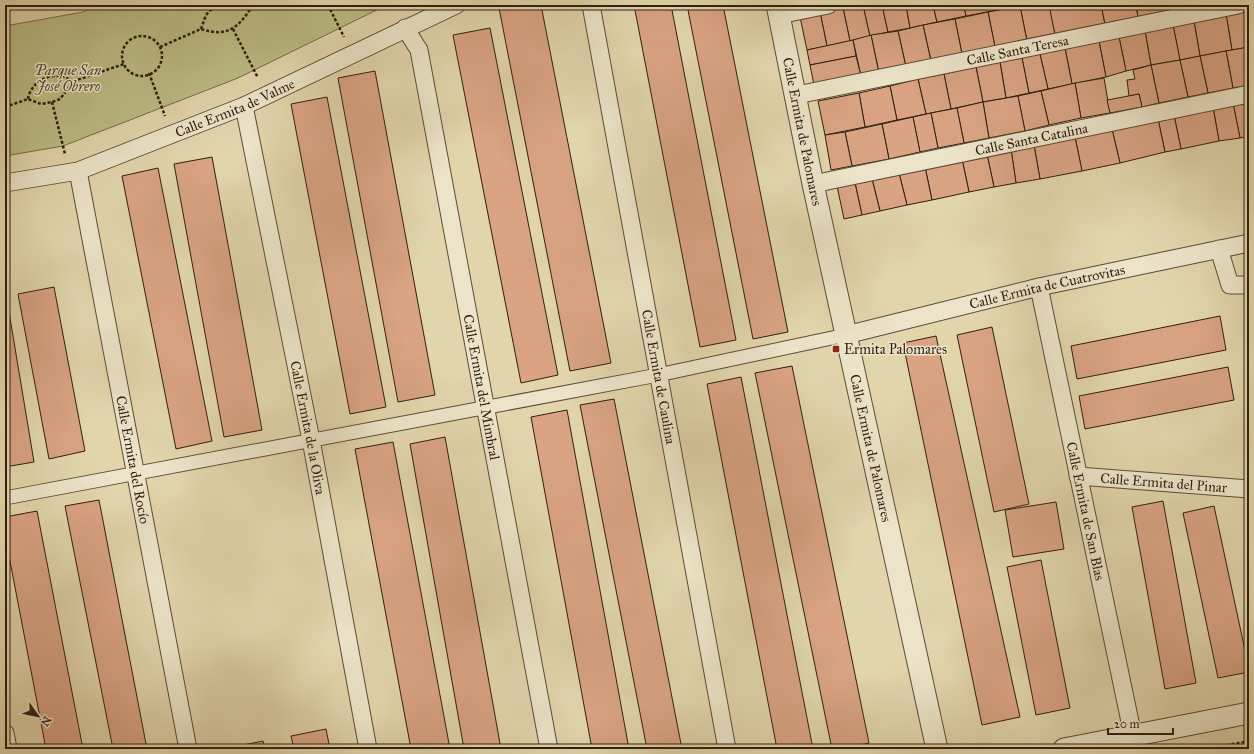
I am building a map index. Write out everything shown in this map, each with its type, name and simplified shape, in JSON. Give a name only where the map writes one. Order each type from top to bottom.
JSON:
[{"type":"street","name":"Calle Ermita de Valme","points":[[5,183],[74,172],[244,106],[456,5]]},
{"type":"street","name":"Calle Ermita de Caulina","points":[[591,5],[727,749]]},
{"type":"street","points":[[778,10],[828,5]]},
{"type":"street","name":"Calle Santa Teresa","points":[[797,95],[1238,5]]},
{"type":"street","name":"Calle Ermita de Palomares","points":[[778,10],[797,95],[813,184],[937,749]]},
{"type":"street","name":"Calle Ermita del Mimbral","points":[[405,28],[419,50],[549,749]]},
{"type":"street","name":"Calle Santa Catalina","points":[[813,184],[1249,94]]},
{"type":"street","name":"Calle Ermita de la Oliva","points":[[244,106],[311,440],[368,749]]},
{"type":"street","name":"Calle Ermita del Rocío","points":[[74,172],[188,749]]},
{"type":"street","name":"Calle Ermita de Cuatrovitas","points":[[846,335],[1039,287],[1249,243]]},
{"type":"street","points":[[1219,249],[1230,285],[1249,285]]},
{"type":"street","name":"Calle Ermita de San Blas","points":[[1039,287],[1133,736]]},
{"type":"street","points":[[5,498],[658,375],[846,335]]},
{"type":"street","name":"Calle Ermita del Pinar","points":[[1078,476],[1249,489]]},
{"type":"street","points":[[1064,749],[1249,713]]},
{"type":"street","points":[[5,733],[8,749]]},
{"type":"path","points":[[201,29],[206,15],[215,5]]},
{"type":"path","points":[[160,47],[201,29],[210,32],[220,32],[233,29],[243,21],[253,5]]},
{"type":"path","points":[[328,5],[352,54]]},
{"type":"path","points":[[233,29],[267,95]]},
{"type":"path","points":[[138,36],[148,36],[154,39],[160,47],[162,53],[160,63],[157,69],[149,74],[134,74],[124,64],[122,52],[132,38],[138,36]]},
{"type":"path","points":[[5,107],[28,99],[41,104],[52,102],[60,99],[74,81],[124,64]]},
{"type":"path","points":[[149,74],[172,134]]},
{"type":"path","points":[[28,99],[29,92],[42,80],[60,76],[74,81]]},
{"type":"path","points":[[52,102],[74,172]]},
{"type":"path","points":[[1207,749],[1249,741]]},
{"type":"green space","name":"Parque San José Obrero","points":[[101,5],[387,5],[238,78],[63,146],[5,156],[5,26],[83,12]]},
{"type":"building","points":[[514,5],[541,5],[611,363],[570,371],[499,8]]},
{"type":"building","points":[[634,5],[671,5],[736,340],[700,347]]},
{"type":"building","points":[[687,5],[723,5],[788,332],[753,339]]},
{"type":"building","points":[[863,5],[870,36],[850,41],[843,8]]},
{"type":"building","points":[[863,5],[882,5],[888,32],[870,36]]},
{"type":"building","points":[[882,5],[906,5],[910,28],[888,32]]},
{"type":"building","points":[[906,5],[933,5],[937,22],[910,28]]},
{"type":"building","points":[[933,5],[964,5],[966,16],[937,22]]},
{"type":"building","points":[[964,5],[996,5],[997,10],[966,16]]},
{"type":"building","points":[[996,5],[1023,5],[997,10]]},
{"type":"building","points":[[1048,5],[1101,5],[1105,24],[1055,35]]},
{"type":"building","points":[[1049,5],[1055,35],[1027,41],[1020,6]]},
{"type":"building","points":[[1101,5],[1136,5],[1138,17],[1105,24]]},
{"type":"building","points":[[1136,5],[1168,5],[1169,11],[1138,17]]},
{"type":"building","points":[[1168,5],[1194,5],[1169,11]]},
{"type":"building","points":[[1020,6],[1027,41],[995,47],[988,12]]},
{"type":"building","points":[[843,8],[850,41],[827,46],[820,12]]},
{"type":"building","points":[[1249,10],[1249,47],[1232,50],[1226,14]]},
{"type":"building","points":[[820,12],[827,46],[807,50],[800,17]]},
{"type":"building","points":[[988,12],[995,47],[962,54],[955,19]]},
{"type":"building","points":[[1226,14],[1232,50],[1200,56],[1194,21]]},
{"type":"building","points":[[955,19],[962,54],[931,61],[923,25]]},
{"type":"building","points":[[1194,21],[1200,56],[1180,60],[1173,25]]},
{"type":"building","points":[[923,25],[931,61],[906,67],[898,31]]},
{"type":"building","points":[[1173,25],[1180,60],[1151,65],[1145,31]]},
{"type":"building","points":[[490,28],[558,375],[521,383],[453,35]]},
{"type":"building","points":[[898,31],[906,67],[879,73],[871,35]]},
{"type":"building","points":[[1145,31],[1151,65],[1126,71],[1119,37]]},
{"type":"building","points":[[871,35],[879,73],[861,76],[853,40]]},
{"type":"building","points":[[1119,37],[1126,71],[1106,77],[1099,41]]},
{"type":"building","points":[[853,40],[856,56],[810,65],[807,50]]},
{"type":"building","points":[[1099,41],[1106,77],[1072,84],[1065,48]]},
{"type":"building","points":[[1249,47],[1249,85],[1233,88],[1226,51]]},
{"type":"building","points":[[1065,48],[1072,84],[1048,89],[1040,54]]},
{"type":"building","points":[[1226,51],[1233,88],[1208,93],[1200,56]]},
{"type":"building","points":[[1040,54],[1048,89],[1029,93],[1022,58]]},
{"type":"building","points":[[856,56],[861,76],[814,85],[810,65]]},
{"type":"building","points":[[1200,56],[1208,93],[1188,97],[1180,60]]},
{"type":"building","points":[[1022,58],[1029,93],[1006,98],[1000,62]]},
{"type":"building","points":[[1180,60],[1188,97],[1159,103],[1151,65]]},
{"type":"building","points":[[1000,62],[1006,98],[983,102],[976,67]]},
{"type":"building","points":[[1151,65],[1159,103],[1142,107],[1139,94],[1129,96],[1127,80],[1135,79],[1133,70]]},
{"type":"building","points":[[976,67],[983,102],[951,109],[944,74]]},
{"type":"building","points":[[375,71],[435,395],[398,402],[338,78]]},
{"type":"building","points":[[944,74],[951,109],[926,114],[918,79]]},
{"type":"building","points":[[1104,78],[1110,113],[1081,118],[1075,83]]},
{"type":"building","points":[[918,79],[926,114],[897,120],[890,86]]},
{"type":"building","points":[[1075,83],[1081,118],[1049,125],[1041,91]]},
{"type":"building","points":[[890,86],[897,120],[865,127],[859,93]]},
{"type":"building","points":[[1041,91],[1049,125],[1025,131],[1018,96]]},
{"type":"building","points":[[859,93],[865,127],[825,135],[818,101]]},
{"type":"building","points":[[1139,94],[1142,107],[1110,113],[1107,100]]},
{"type":"building","points":[[1018,96],[1025,131],[989,138],[983,102]]},
{"type":"building","points":[[327,97],[386,407],[350,414],[291,104]]},
{"type":"building","points":[[1249,99],[1249,136],[1240,138],[1233,103]]},
{"type":"building","points":[[983,102],[989,138],[964,143],[957,108]]},
{"type":"building","points":[[1233,103],[1240,138],[1219,141],[1213,107]]},
{"type":"building","points":[[1213,107],[1219,141],[1181,149],[1174,115]]},
{"type":"building","points":[[957,108],[964,143],[938,148],[931,113]]},
{"type":"building","points":[[931,113],[938,148],[920,152],[913,117]]},
{"type":"building","points":[[1174,115],[1181,149],[1165,152],[1158,119]]},
{"type":"building","points":[[913,117],[920,152],[889,159],[882,124]]},
{"type":"building","points":[[1158,119],[1165,152],[1120,163],[1112,129]]},
{"type":"building","points":[[882,124],[889,159],[852,166],[845,132]]},
{"type":"building","points":[[1112,129],[1120,163],[1082,171],[1075,137]]},
{"type":"building","points":[[845,132],[852,166],[831,170],[825,135]]},
{"type":"building","points":[[1075,137],[1082,171],[1040,179],[1034,145]]},
{"type":"building","points":[[1034,145],[1040,179],[1016,183],[1011,149]]},
{"type":"building","points":[[1011,149],[1016,183],[994,187],[987,154]]},
{"type":"building","points":[[987,154],[994,187],[969,192],[962,159]]},
{"type":"building","points":[[212,157],[262,430],[224,437],[174,164]]},
{"type":"building","points":[[962,159],[969,192],[932,200],[925,167]]},
{"type":"building","points":[[925,167],[932,200],[907,205],[899,173]]},
{"type":"building","points":[[158,168],[212,441],[176,449],[122,176]]},
{"type":"building","points":[[899,173],[907,205],[880,211],[872,179]]},
{"type":"building","points":[[872,179],[880,211],[862,215],[855,183]]},
{"type":"building","points":[[855,183],[862,215],[844,219],[837,186]]},
{"type":"building","points":[[54,287],[85,451],[49,459],[18,294]]},
{"type":"building","points":[[5,294],[34,462],[5,467]]},
{"type":"building","points":[[1220,316],[1226,350],[1077,379],[1071,346]]},
{"type":"building","points":[[992,327],[1029,504],[994,512],[957,335]]},
{"type":"building","points":[[936,336],[1020,717],[982,725],[903,343]]},
{"type":"building","points":[[792,366],[869,743],[841,749],[832,749],[755,373]]},
{"type":"building","points":[[1228,367],[1234,400],[1085,429],[1079,396]]},
{"type":"building","points":[[741,377],[813,749],[777,749],[707,384]]},
{"type":"building","points":[[614,399],[682,749],[647,749],[580,405]]},
{"type":"building","points":[[567,410],[629,749],[592,749],[531,417]]},
{"type":"building","points":[[445,437],[501,749],[464,749],[410,444]]},
{"type":"building","points":[[393,442],[450,749],[411,749],[355,449]]},
{"type":"building","points":[[99,500],[147,749],[113,749],[65,506]]},
{"type":"building","points":[[1163,501],[1196,683],[1165,689],[1132,507]]},
{"type":"building","points":[[1056,502],[1064,549],[1013,557],[1005,510]]},
{"type":"building","points":[[1214,506],[1249,669],[1249,672],[1218,678],[1183,513]]},
{"type":"building","points":[[37,511],[83,749],[46,749],[5,535],[5,517]]},
{"type":"building","points":[[1041,560],[1070,708],[1036,715],[1007,567]]},
{"type":"building","points":[[326,729],[330,749],[294,749],[291,736]]},
{"type":"building","points":[[263,741],[265,749],[228,749],[228,748]]},
{"type":"place","name":"Ermita Palomares","points":[[836,349]]}]
